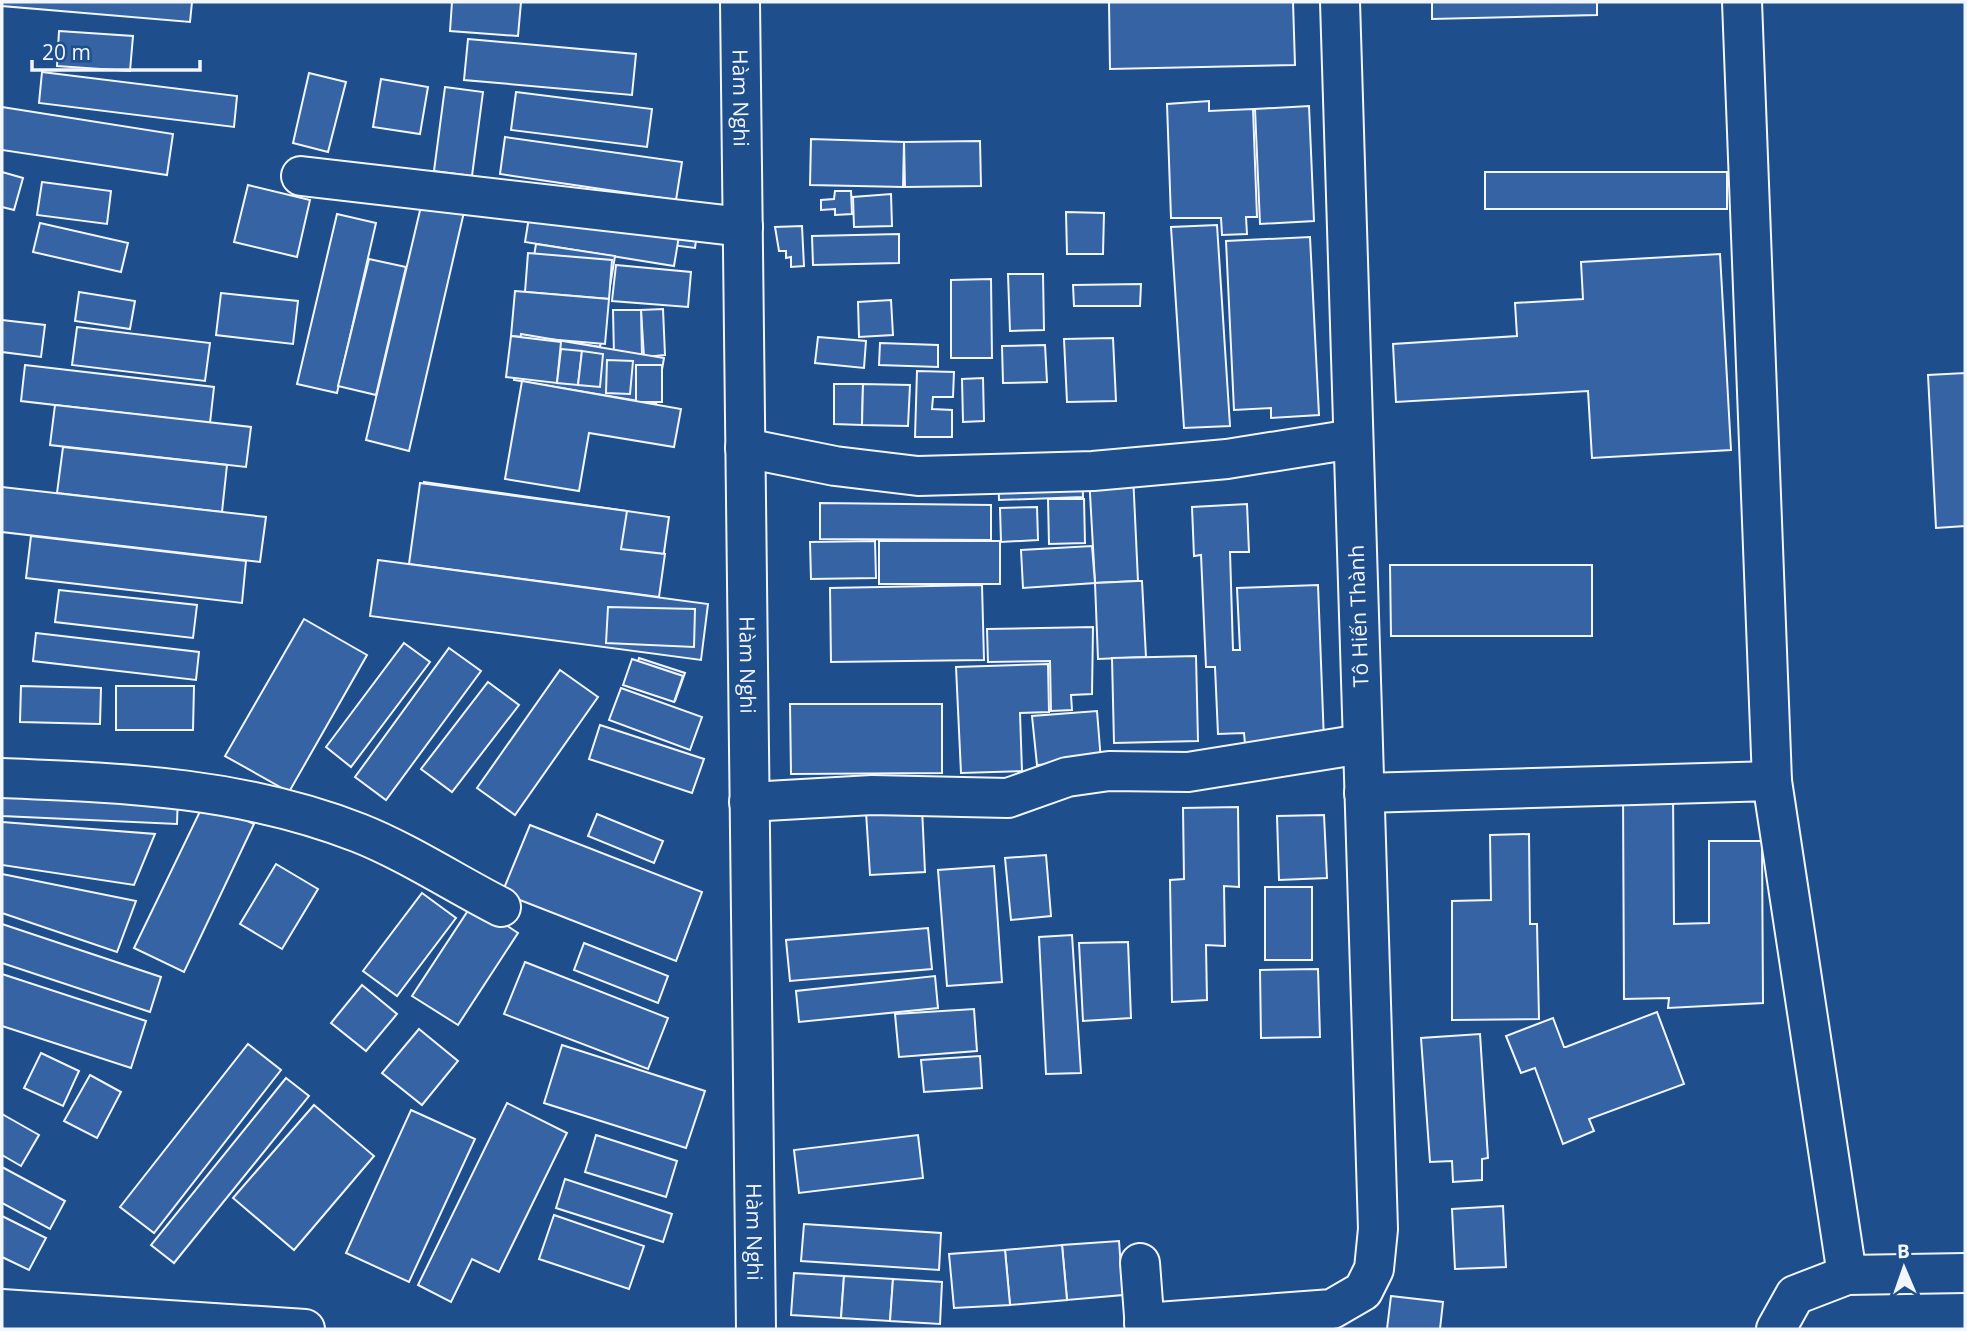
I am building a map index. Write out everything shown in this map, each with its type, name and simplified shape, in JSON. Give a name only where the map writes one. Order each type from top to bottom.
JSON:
[{"type":"street","name":"Hàm Nghi","points":[[740,2],[756,1329]]},
{"type":"street","name":"Tô Hiến Thành","points":[[1144,1326],[1332,1309],[1363,1291],[1374,1269],[1378,1229],[1340,2]]},
{"type":"street","points":[[1742,2],[1772,781],[1847,1275]]},
{"type":"street","points":[[301,176],[743,226]]},
{"type":"street","points":[[745,448],[835,467],[931,475],[1093,471],[1227,459],[1353,439]]},
{"type":"street","points":[[749,802],[872,795],[1008,798],[1067,777],[1109,771],[1188,772],[1362,744]]},
{"type":"street","points":[[2,778],[180,788],[244,797],[359,833],[501,907]]},
{"type":"street","points":[[1364,793],[1772,781]]},
{"type":"street","points":[[1140,1263],[1144,1326]]},
{"type":"street","points":[[1776,1329],[1795,1295],[1847,1275],[1965,1273]]},
{"type":"street","points":[[2,1309],[305,1329]]},
{"type":"building","points":[[2,2],[192,2],[190,22],[2,6]]},
{"type":"building","points":[[452,2],[521,2],[518,36],[450,31]]},
{"type":"building","points":[[1109,2],[1293,2],[1295,65],[1110,69]]},
{"type":"building","points":[[1432,2],[1597,2],[1597,15],[1432,19]]},
{"type":"building","points":[[59,31],[133,36],[130,71],[57,66]]},
{"type":"building","points":[[468,39],[636,54],[632,95],[464,80]]},
{"type":"building","points":[[42,72],[237,96],[234,127],[39,103]]},
{"type":"building","points":[[309,73],[346,82],[328,152],[293,143]]},
{"type":"building","points":[[381,79],[428,87],[420,134],[373,127]]},
{"type":"building","points":[[445,87],[483,92],[472,176],[434,171]]},
{"type":"building","points":[[516,92],[652,109],[647,147],[511,130]]},
{"type":"building","points":[[1209,101],[1209,111],[1253,109],[1257,217],[1246,217],[1247,234],[1222,235],[1221,218],[1171,218],[1167,104]]},
{"type":"building","points":[[1309,106],[1314,221],[1260,224],[1255,109]]},
{"type":"building","points":[[2,107],[173,134],[167,175],[2,150]]},
{"type":"building","points":[[505,137],[682,162],[676,200],[500,174]]},
{"type":"building","points":[[811,139],[904,142],[903,187],[810,185]]},
{"type":"building","points":[[980,141],[981,186],[905,187],[904,142]]},
{"type":"building","points":[[2,172],[23,178],[14,210],[2,207]]},
{"type":"building","points":[[1485,172],[1727,172],[1727,209],[1485,209]]},
{"type":"building","points":[[42,182],[111,191],[107,224],[37,215]]},
{"type":"building","points":[[248,185],[310,200],[297,257],[234,242]]},
{"type":"building","points":[[835,191],[851,191],[852,214],[835,215],[835,209],[821,210],[821,200],[834,199]]},
{"type":"building","points":[[891,194],[892,226],[854,227],[853,197]]},
{"type":"building","points":[[536,199],[699,218],[695,248],[664,244],[662,260],[601,253],[602,241],[532,233]]},
{"type":"building","points":[[422,202],[464,212],[409,451],[366,440]]},
{"type":"building","points":[[531,205],[680,230],[674,266],[525,242]]},
{"type":"building","points":[[1066,212],[1104,213],[1103,254],[1067,254]]},
{"type":"building","points":[[337,214],[376,223],[337,393],[297,384]]},
{"type":"building","points":[[40,223],[128,243],[121,272],[33,252]]},
{"type":"building","points":[[1217,225],[1230,426],[1184,428],[1171,227]]},
{"type":"building","points":[[802,226],[804,266],[791,267],[791,257],[786,258],[786,251],[779,251],[775,227]]},
{"type":"building","points":[[899,234],[899,263],[813,265],[812,236]]},
{"type":"building","points":[[1310,237],[1319,415],[1271,418],[1271,408],[1234,410],[1226,241]]},
{"type":"building","points":[[536,244],[615,256],[600,347],[521,334]]},
{"type":"building","points":[[528,253],[612,260],[609,299],[525,292]]},
{"type":"building","points":[[1720,254],[1731,450],[1592,458],[1588,391],[1396,402],[1393,344],[1517,336],[1515,303],[1583,299],[1581,262]]},
{"type":"building","points":[[369,259],[406,267],[376,395],[338,386]]},
{"type":"building","points":[[616,265],[691,272],[688,307],[612,301]]},
{"type":"building","points":[[1008,274],[1043,274],[1044,330],[1010,331]]},
{"type":"building","points":[[991,279],[992,358],[951,358],[951,280]]},
{"type":"building","points":[[1141,284],[1140,306],[1074,306],[1073,285]]},
{"type":"building","points":[[515,291],[609,299],[605,344],[511,336]]},
{"type":"building","points":[[79,292],[135,301],[130,329],[75,321]]},
{"type":"building","points":[[221,293],[298,301],[293,344],[216,335]]},
{"type":"building","points":[[891,300],[893,335],[859,337],[858,302]]},
{"type":"building","points":[[663,309],[665,355],[644,357],[641,310]]},
{"type":"building","points":[[613,310],[641,310],[642,356],[614,356]]},
{"type":"building","points":[[2,320],[45,325],[41,357],[2,352]]},
{"type":"building","points":[[77,327],[210,343],[205,381],[72,365]]},
{"type":"building","points":[[521,334],[664,358],[656,404],[514,380]]},
{"type":"building","points":[[511,336],[561,342],[557,383],[506,377]]},
{"type":"building","points":[[818,337],[866,341],[864,368],[815,363]]},
{"type":"building","points":[[1113,338],[1116,401],[1067,402],[1064,339]]},
{"type":"building","points":[[880,343],[938,345],[938,367],[879,365]]},
{"type":"building","points":[[1045,345],[1047,382],[1003,383],[1002,346]]},
{"type":"building","points":[[561,349],[582,351],[578,385],[557,383]]},
{"type":"building","points":[[582,351],[603,354],[600,387],[578,385]]},
{"type":"building","points":[[607,360],[633,361],[630,394],[606,393]]},
{"type":"building","points":[[25,365],[214,387],[210,423],[21,401]]},
{"type":"building","points":[[636,365],[662,365],[662,402],[636,402]]},
{"type":"building","points":[[917,371],[954,372],[953,397],[933,397],[932,409],[952,410],[952,437],[915,437]]},
{"type":"building","points":[[1965,373],[1965,526],[1936,528],[1928,375]]},
{"type":"building","points":[[983,378],[984,421],[963,422],[962,379]]},
{"type":"building","points":[[522,381],[681,409],[674,447],[589,433],[579,491],[505,479]]},
{"type":"building","points":[[834,384],[863,384],[862,425],[834,424]]},
{"type":"building","points":[[863,384],[910,385],[908,426],[862,425]]},
{"type":"building","points":[[55,405],[251,427],[246,467],[50,445]]},
{"type":"building","points":[[63,447],[227,465],[222,512],[57,493]]},
{"type":"building","points":[[1082,461],[1083,497],[999,500],[998,464]]},
{"type":"building","points":[[1133,474],[1138,581],[1095,583],[1089,476]]},
{"type":"building","points":[[424,482],[669,517],[658,595],[412,560]]},
{"type":"building","points":[[420,483],[627,511],[621,549],[665,554],[659,597],[409,564]]},
{"type":"building","points":[[2,487],[266,517],[260,562],[2,532]]},
{"type":"building","points":[[1048,499],[1084,499],[1085,543],[1049,544]]},
{"type":"building","points":[[820,503],[991,505],[991,540],[820,539]]},
{"type":"building","points":[[1247,504],[1249,552],[1230,552],[1233,650],[1240,650],[1237,588],[1318,585],[1324,741],[1245,744],[1244,733],[1218,734],[1215,667],[1206,667],[1201,555],[1194,556],[1192,507]]},
{"type":"building","points":[[1037,507],[1038,540],[1001,542],[1000,508]]},
{"type":"building","points":[[31,536],[246,561],[242,603],[26,578]]},
{"type":"building","points":[[875,541],[876,578],[811,579],[810,542]]},
{"type":"building","points":[[879,541],[1000,541],[1000,584],[879,584]]},
{"type":"building","points":[[1092,546],[1095,583],[1023,588],[1021,550]]},
{"type":"building","points":[[378,560],[708,604],[701,660],[370,616]]},
{"type":"building","points":[[1390,565],[1592,565],[1592,636],[1391,636]]},
{"type":"building","points":[[1142,581],[1146,657],[1098,659],[1095,583]]},
{"type":"building","points":[[982,585],[984,660],[831,662],[830,588]]},
{"type":"building","points":[[59,590],[197,605],[193,638],[55,622]]},
{"type":"building","points":[[608,607],[695,609],[694,647],[606,643]]},
{"type":"building","points":[[304,619],[367,655],[289,792],[225,756]]},
{"type":"building","points":[[1093,627],[1092,694],[1071,695],[1072,710],[1051,711],[1050,661],[988,662],[987,629]]},
{"type":"building","points":[[36,633],[199,652],[196,680],[33,661]]},
{"type":"building","points":[[404,643],[430,662],[351,767],[326,747]]},
{"type":"building","points":[[449,648],[481,671],[386,800],[355,777]]},
{"type":"building","points":[[1196,656],[1198,741],[1114,743],[1112,658]]},
{"type":"building","points":[[639,658],[685,673],[675,701],[630,687]]},
{"type":"building","points":[[632,659],[683,676],[674,702],[623,685]]},
{"type":"building","points":[[1048,664],[1049,712],[1020,713],[1022,771],[961,773],[956,667]]},
{"type":"building","points":[[560,670],[598,697],[515,815],[477,788]]},
{"type":"building","points":[[488,682],[519,705],[452,792],[421,769]]},
{"type":"building","points":[[21,686],[101,688],[100,724],[20,722]]},
{"type":"building","points":[[116,686],[194,686],[193,730],[116,730]]},
{"type":"building","points":[[621,688],[702,717],[690,750],[609,720]]},
{"type":"building","points":[[790,704],[942,704],[942,773],[791,774]]},
{"type":"building","points":[[1097,711],[1101,761],[1037,765],[1032,716]]},
{"type":"building","points":[[600,725],[704,759],[692,793],[589,759]]},
{"type":"building","points":[[2,784],[178,793],[177,824],[2,816]]},
{"type":"building","points":[[1673,792],[1674,924],[1709,923],[1709,841],[1762,841],[1763,1003],[1668,1008],[1669,998],[1624,999],[1623,793]]},
{"type":"building","points":[[205,801],[254,824],[184,972],[134,948]]},
{"type":"building","points":[[1238,807],[1239,887],[1224,886],[1225,946],[1206,945],[1207,1000],[1172,1002],[1170,880],[1184,879],[1183,808]]},
{"type":"building","points":[[922,808],[925,872],[870,875],[866,812]]},
{"type":"building","points":[[597,814],[663,841],[654,863],[588,836]]},
{"type":"building","points":[[1324,815],[1327,878],[1279,880],[1277,816]]},
{"type":"building","points":[[2,822],[155,834],[134,885],[2,865]]},
{"type":"building","points":[[530,825],[702,892],[676,961],[502,893]]},
{"type":"building","points":[[1529,834],[1530,924],[1537,924],[1539,1019],[1452,1020],[1452,901],[1491,900],[1490,835]]},
{"type":"building","points":[[1046,855],[1051,916],[1011,920],[1005,858]]},
{"type":"building","points":[[276,864],[318,889],[282,949],[240,924]]},
{"type":"building","points":[[994,866],[1002,982],[947,986],[938,870]]},
{"type":"building","points":[[2,874],[136,901],[117,952],[2,913]]},
{"type":"building","points":[[1265,887],[1312,887],[1312,960],[1265,960]]},
{"type":"building","points":[[422,893],[456,918],[397,996],[363,971]]},
{"type":"building","points":[[473,903],[518,933],[458,1025],[412,996]]},
{"type":"building","points":[[2,924],[161,977],[150,1012],[2,963]]},
{"type":"building","points":[[928,928],[932,969],[790,981],[786,940]]},
{"type":"building","points":[[1072,935],[1081,1073],[1046,1074],[1039,937]]},
{"type":"building","points":[[1128,942],[1131,1018],[1083,1021],[1079,943]]},
{"type":"building","points":[[584,943],[668,976],[658,1003],[574,970]]},
{"type":"building","points":[[525,962],[668,1018],[648,1069],[504,1014]]},
{"type":"building","points":[[1318,969],[1320,1037],[1261,1038],[1260,970]]},
{"type":"building","points":[[2,974],[146,1021],[131,1068],[2,1026]]},
{"type":"building","points":[[935,976],[938,1008],[799,1022],[796,991]]},
{"type":"building","points":[[362,985],[397,1014],[366,1051],[331,1023]]},
{"type":"building","points":[[974,1009],[977,1051],[899,1057],[895,1014]]},
{"type":"building","points":[[1657,1012],[1684,1084],[1589,1119],[1594,1131],[1563,1144],[1535,1068],[1521,1073],[1506,1036],[1553,1018],[1566,1047]]},
{"type":"building","points":[[419,1029],[458,1061],[422,1105],[382,1073]]},
{"type":"building","points":[[1480,1034],[1488,1158],[1482,1159],[1482,1180],[1453,1182],[1452,1161],[1430,1162],[1421,1038]]},
{"type":"building","points":[[248,1044],[281,1070],[154,1233],[120,1207]]},
{"type":"building","points":[[562,1045],[705,1091],[686,1148],[544,1103]]},
{"type":"building","points":[[41,1053],[79,1071],[63,1106],[24,1088]]},
{"type":"building","points":[[980,1056],[982,1088],[924,1092],[921,1060]]},
{"type":"building","points":[[90,1075],[121,1092],[97,1138],[64,1121]]},
{"type":"building","points":[[286,1078],[309,1096],[174,1263],[151,1245]]},
{"type":"building","points":[[507,1103],[567,1133],[499,1272],[472,1259],[451,1302],[418,1285]]},
{"type":"building","points":[[314,1105],[374,1156],[294,1250],[233,1198]]},
{"type":"building","points":[[411,1110],[475,1139],[409,1282],[346,1253]]},
{"type":"building","points":[[2,1114],[39,1135],[21,1166],[2,1155]]},
{"type":"building","points":[[596,1135],[677,1161],[666,1197],[585,1172]]},
{"type":"building","points":[[918,1135],[923,1178],[799,1193],[794,1150]]},
{"type":"building","points":[[2,1167],[65,1201],[50,1229],[2,1203]]},
{"type":"building","points":[[565,1179],[672,1214],[663,1242],[556,1208]]},
{"type":"building","points":[[1503,1206],[1506,1267],[1455,1269],[1452,1209]]},
{"type":"building","points":[[554,1215],[644,1246],[629,1289],[539,1259]]},
{"type":"building","points":[[2,1216],[46,1238],[29,1270],[2,1257]]},
{"type":"building","points":[[804,1224],[941,1233],[939,1270],[801,1261]]},
{"type":"building","points":[[1119,1241],[1123,1295],[1067,1300],[1062,1245]]},
{"type":"building","points":[[1062,1245],[1067,1300],[1010,1305],[1005,1250]]},
{"type":"building","points":[[1005,1250],[1010,1305],[954,1308],[949,1254]]},
{"type":"building","points":[[794,1273],[844,1276],[841,1318],[791,1315]]},
{"type":"building","points":[[844,1276],[893,1279],[890,1321],[841,1318]]},
{"type":"building","points":[[893,1279],[942,1282],[940,1324],[890,1321]]},
{"type":"building","points":[[1391,1296],[1443,1302],[1440,1329],[1387,1329]]}]
